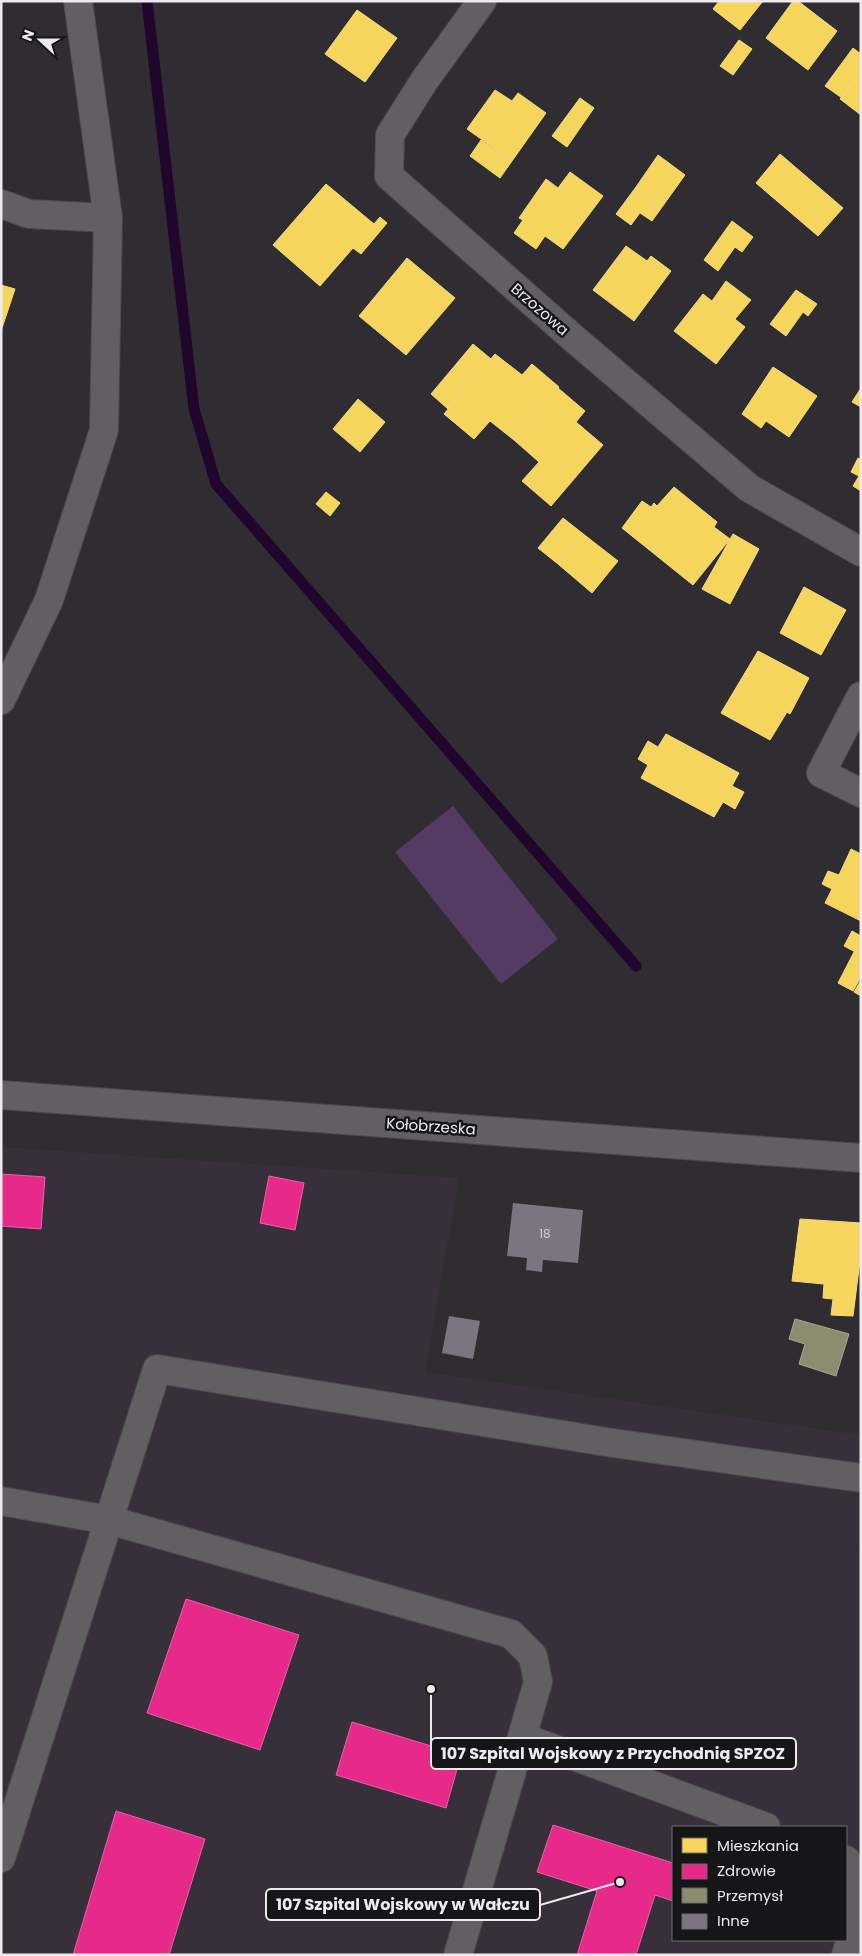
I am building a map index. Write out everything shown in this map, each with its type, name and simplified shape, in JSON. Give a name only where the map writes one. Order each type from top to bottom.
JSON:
[{"type":"street","points":[[1,700],[49,600],[104,430],[108,218],[78,1]]},
{"type":"street","name":"Brzozowa","points":[[482,1],[424,81],[390,135],[389,176],[572,337],[749,488],[861,552]]},
{"type":"street","points":[[1,204],[29,214],[108,218]]},
{"type":"street","points":[[861,696],[821,773],[861,793]]},
{"type":"street","name":"Kołobrzeska","points":[[1,1095],[861,1158]]},
{"type":"street","points":[[1,1858],[157,1369],[613,1443],[861,1478]]},
{"type":"street","points":[[1,1501],[109,1520],[512,1634],[533,1656],[538,1682],[458,1955]]},
{"type":"street","points":[[522,1737],[763,1826]]},
{"type":"street","points":[[846,1955],[860,1908],[858,1882],[847,1861]]},
{"type":"shaded area","points":[[453,806],[558,939],[501,984],[395,852]]},
{"type":"shaded area","points":[[1,1147],[459,1178],[425,1372],[861,1435],[861,1533],[858,1550],[861,1551],[861,1955],[1,1955]]},
{"type":"building: Mieszkania","points":[[719,1],[763,1],[740,30],[713,9]]},
{"type":"building: Mieszkania","points":[[793,1],[798,1],[837,31],[808,70],[766,38]]},
{"type":"building: Mieszkania","points":[[357,10],[397,38],[365,82],[325,54]]},
{"type":"building: Mieszkania","points":[[739,40],[752,49],[733,75],[720,66]]},
{"type":"building: Mieszkania","points":[[853,48],[861,54],[861,72],[842,98],[825,86]]},
{"type":"building: Mieszkania","points":[[861,72],[861,115],[840,99]]},
{"type":"building: Mieszkania","points":[[495,90],[512,101],[518,93],[546,113],[512,161],[467,129]]},
{"type":"building: Mieszkania","points":[[580,98],[594,108],[567,147],[552,136]]},
{"type":"building: Mieszkania","points":[[481,140],[512,161],[500,178],[470,156]]},
{"type":"building: Mieszkania","points":[[780,154],[843,208],[818,236],[756,183]]},
{"type":"building: Mieszkania","points":[[658,155],[685,175],[652,221],[640,213],[642,210],[647,214],[655,201],[636,187]]},
{"type":"building: Mieszkania","points":[[570,172],[603,196],[563,249],[545,236],[536,249],[514,233],[523,220],[519,218],[546,179],[558,188]]},
{"type":"building: Mieszkania","points":[[326,184],[374,224],[380,217],[387,223],[361,254],[353,248],[320,286],[273,245]]},
{"type":"building: Mieszkania","points":[[636,187],[655,201],[647,214],[642,210],[631,225],[616,214]]},
{"type":"building: Mieszkania","points":[[732,221],[753,237],[742,252],[735,247],[718,271],[704,260]]},
{"type":"building: Mieszkania","points":[[626,246],[647,261],[651,256],[671,271],[634,321],[593,290]]},
{"type":"building: Mieszkania","points":[[407,258],[455,298],[406,355],[359,316]]},
{"type":"building: Mieszkania","points":[[726,281],[751,300],[735,319],[712,301]]},
{"type":"building: Mieszkania","points":[[1,285],[15,289],[1,331]]},
{"type":"building: Mieszkania","points":[[796,290],[817,304],[808,316],[803,312],[786,336],[770,324]]},
{"type":"building: Mieszkania","points":[[703,294],[745,327],[716,364],[674,331]]},
{"type":"building: Mieszkania","points":[[473,344],[491,359],[448,409],[431,394]]},
{"type":"building: Mieszkania","points":[[495,354],[522,375],[532,364],[559,387],[514,440],[490,421],[474,439],[444,414]]},
{"type":"building: Mieszkania","points":[[773,367],[817,396],[789,437],[766,421],[761,428],[742,414]]},
{"type":"building: Mieszkania","points":[[558,388],[585,411],[576,422],[603,445],[551,506],[522,481],[539,462],[514,440]]},
{"type":"building: Mieszkania","points":[[861,388],[861,407],[852,402]]},
{"type":"building: Mieszkania","points":[[358,399],[385,422],[360,452],[333,429]]},
{"type":"building: Mieszkania","points":[[858,458],[861,460],[861,491],[853,486],[859,476],[851,472]]},
{"type":"building: Mieszkania","points":[[674,487],[717,522],[714,527],[730,539],[693,585],[622,528],[642,501],[651,507],[654,503],[657,506]]},
{"type":"building: Mieszkania","points":[[326,492],[340,503],[330,516],[316,504]]},
{"type":"building: Mieszkania","points":[[563,518],[582,533],[558,564],[538,548]]},
{"type":"building: Mieszkania","points":[[582,533],[618,561],[592,593],[558,564]]},
{"type":"building: Mieszkania","points":[[733,534],[759,549],[730,604],[702,589]]},
{"type":"building: Mieszkania","points":[[804,587],[846,610],[821,655],[780,633]]},
{"type":"building: Mieszkania","points":[[758,651],[809,678],[790,714],[787,712],[770,740],[721,713]]},
{"type":"building: Mieszkania","points":[[666,734],[739,773],[732,786],[744,792],[735,809],[723,802],[714,817],[641,778],[648,765],[638,759],[648,741],[658,747]]},
{"type":"building: Mieszkania","points":[[851,849],[861,854],[861,921],[825,903],[832,889],[822,884],[828,871],[839,875]]},
{"type":"building: Mieszkania","points":[[852,931],[861,936],[861,955],[844,946]]},
{"type":"building: Mieszkania","points":[[854,952],[861,955],[861,977],[853,991],[838,983]]},
{"type":"building: Mieszkania","points":[[861,980],[861,996],[854,992]]},
{"type":"building: Mieszkania","points":[[800,1219],[861,1223],[861,1253],[853,1316],[831,1315],[833,1299],[823,1298],[824,1284],[792,1281]]},
{"type":"building: Zdrowie","points":[[1,1174],[45,1177],[41,1229],[1,1226]]},
{"type":"building: Zdrowie","points":[[269,1176],[304,1183],[295,1230],[260,1223]]},
{"type":"building: Zdrowie","points":[[186,1599],[299,1635],[260,1750],[147,1713]]},
{"type":"building: Zdrowie","points":[[352,1722],[461,1755],[446,1808],[336,1775]]},
{"type":"building: Zdrowie","points":[[116,1811],[205,1839],[169,1955],[73,1955]]},
{"type":"building: Zdrowie","points":[[553,1825],[672,1863],[672,1901],[655,1895],[636,1955],[577,1955],[597,1891],[537,1872]]},
{"type":"building: Przemysł","points":[[795,1319],[849,1334],[836,1376],[799,1364],[805,1344],[789,1339]]},
{"type":"building: Inne","points":[[513,1203],[583,1210],[578,1263],[543,1260],[542,1272],[526,1270],[527,1258],[507,1256]]},
{"type":"building: Inne","points":[[449,1316],[480,1321],[473,1359],[442,1353]]},
{"type":"waterway","points":[[147,1],[194,409],[216,484],[636,966]]},
{"type":"place","name":"107 Szpital Wojskowy z Przychodnią SPZOZ","points":[[431,1689]]},
{"type":"place","name":"107 Szpital Wojskowy w Wałczu","points":[[620,1882]]}]
